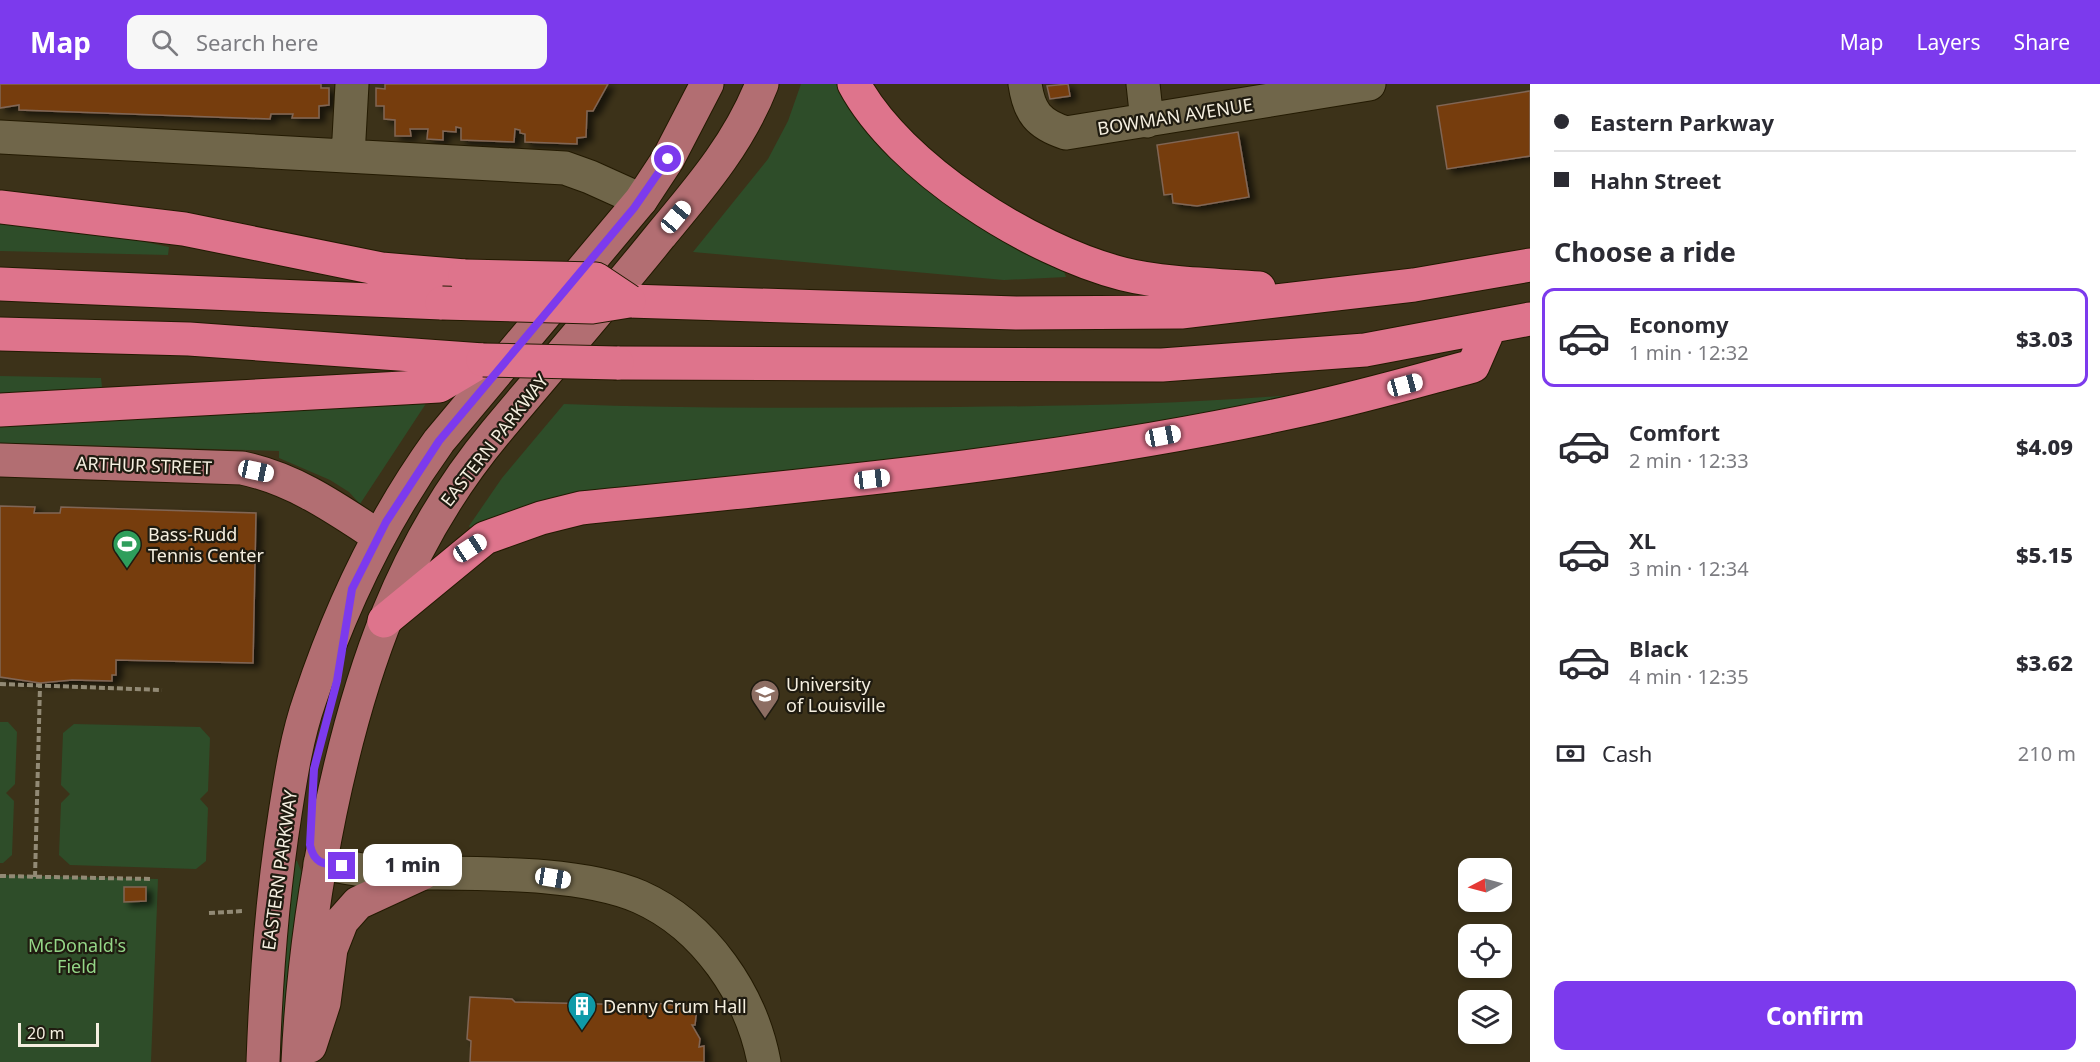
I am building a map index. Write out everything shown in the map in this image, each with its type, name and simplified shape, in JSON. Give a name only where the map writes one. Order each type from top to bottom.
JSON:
[{"type":"highway","points":[[854,84],[887,128],[931,171],[1005,223],[1059,253],[1124,274],[1218,285],[1344,293]]},
{"type":"highway","points":[[0,207],[184,229],[381,269],[465,276],[596,279],[629,301]]},
{"type":"highway","points":[[0,284],[442,303],[592,307],[629,301],[1098,314],[1181,312],[1344,293],[1492,273],[1530,265]]},
{"type":"highway","points":[[0,334],[189,339],[397,356],[483,360],[660,364],[1162,365],[1365,350],[1530,319]]},
{"type":"highway","points":[[384,621],[485,538],[541,518],[581,508],[829,484],[1004,462],[1142,440],[1303,410],[1473,366],[1490,327]]},
{"type":"highway","points":[[0,410],[439,386],[483,360]]},
{"type":"main road","name":"EASTERN PARKWAY","points":[[262,1062],[266,963],[277,868],[294,758],[309,700],[352,589],[378,536],[410,481],[439,441],[641,200],[696,99],[707,84]]},
{"type":"main road","name":"EASTERN PARKWAY","points":[[298,1062],[305,955],[320,863],[343,755],[363,682],[384,621],[411,558],[461,477],[705,183],[737,138],[762,84]]},
{"type":"main road","name":"ARTHUR STREET","points":[[0,460],[242,468],[271,474],[315,494],[378,536]]},
{"type":"main road","points":[[320,863],[313,857],[310,845],[314,769],[337,681],[352,589]]},
{"type":"main road","points":[[304,1062],[324,1003],[331,949],[342,921],[358,903],[423,873]]},
{"type":"street","points":[[348,156],[352,84]]},
{"type":"street","points":[[1143,84],[1147,121]]},
{"type":"street","name":"BOWMAN AVENUE","points":[[1027,93],[1048,127],[1066,133],[1369,84]]},
{"type":"street","points":[[0,136],[564,168],[591,177],[641,200]]},
{"type":"street","points":[[320,863],[379,872],[553,878],[612,888],[641,898],[669,914],[717,958],[750,1012],[764,1062]]},
{"type":"path","points":[[0,684],[162,690]]},
{"type":"path","points":[[35,877],[40,686]]},
{"type":"path","points":[[0,876],[151,879]]},
{"type":"path","points":[[209,913],[234,911]]},
{"type":"green space","points":[[801,84],[840,84],[1062,266],[1066,277],[1004,280],[693,252],[768,159],[788,121]]},
{"type":"green space","points":[[0,221],[117,236],[169,247],[168,255],[0,251]]},
{"type":"green space","points":[[0,376],[101,378],[102,387],[110,391],[0,398]]},
{"type":"green space","points":[[1315,393],[1224,415],[472,531],[469,526],[502,478],[564,404],[761,408],[1047,406],[1181,402]]},
{"type":"green space","points":[[427,402],[360,504],[349,492],[330,480],[279,458],[279,451],[0,443],[0,422]]},
{"type":"green space","points":[[0,722],[8,722],[17,732],[15,784],[6,793],[14,801],[12,855],[3,863],[0,863]]},
{"type":"green space","points":[[74,724],[200,727],[210,738],[208,791],[200,799],[208,808],[206,861],[196,869],[70,865],[59,855],[61,803],[70,794],[61,785],[63,733]]},
{"type":"green space","points":[[292,860],[297,861],[306,883],[286,1062],[273,1062]]},
{"type":"green space","name":"McDonald's Field","points":[[0,875],[158,879],[151,1062],[0,1062]]},
{"type":"building","points":[[0,84],[321,84],[321,88],[329,88],[329,105],[319,106],[319,118],[292,118],[293,114],[271,114],[270,119],[19,110],[19,105],[0,108]]},
{"type":"building","points":[[385,84],[608,84],[593,111],[587,111],[586,137],[577,138],[577,144],[525,142],[525,134],[515,129],[514,142],[461,140],[461,128],[456,127],[456,132],[443,131],[443,140],[427,139],[428,129],[410,129],[411,136],[395,136],[395,120],[384,119],[384,106],[376,106],[376,88],[385,89]]},
{"type":"building","points":[[1068,84],[1070,96],[1050,99],[1047,86]]},
{"type":"building","points":[[1530,91],[1530,156],[1447,169],[1437,106]]},
{"type":"building","points":[[1238,132],[1249,197],[1197,206],[1173,203],[1172,194],[1164,195],[1157,145]]},
{"type":"building","name":"Bass-Rudd Tennis Center","points":[[0,506],[35,507],[34,513],[60,513],[61,507],[256,513],[253,663],[116,660],[116,675],[112,675],[112,681],[72,680],[40,683],[0,677]]},
{"type":"building","points":[[124,887],[146,887],[146,901],[124,902]]},
{"type":"building","name":"Denny Crum Hall","points":[[470,997],[512,999],[515,1002],[640,1005],[642,1002],[697,1007],[695,1025],[692,1025],[700,1039],[699,1047],[704,1046],[704,1062],[470,1062],[471,1041],[467,1039]]},
{"type":"place","name":"Bass-Rudd Tennis Center","points":[[127,570]]},
{"type":"place","name":"University of Louisville","points":[[765,720]]},
{"type":"place","name":"Denny Crum Hall","points":[[582,1032]]},
{"type":"route","points":[[342,866],[320,863],[313,857],[310,845],[314,769],[337,681],[352,589],[362,566],[410,481],[439,441],[641,200],[668,159]]}]
